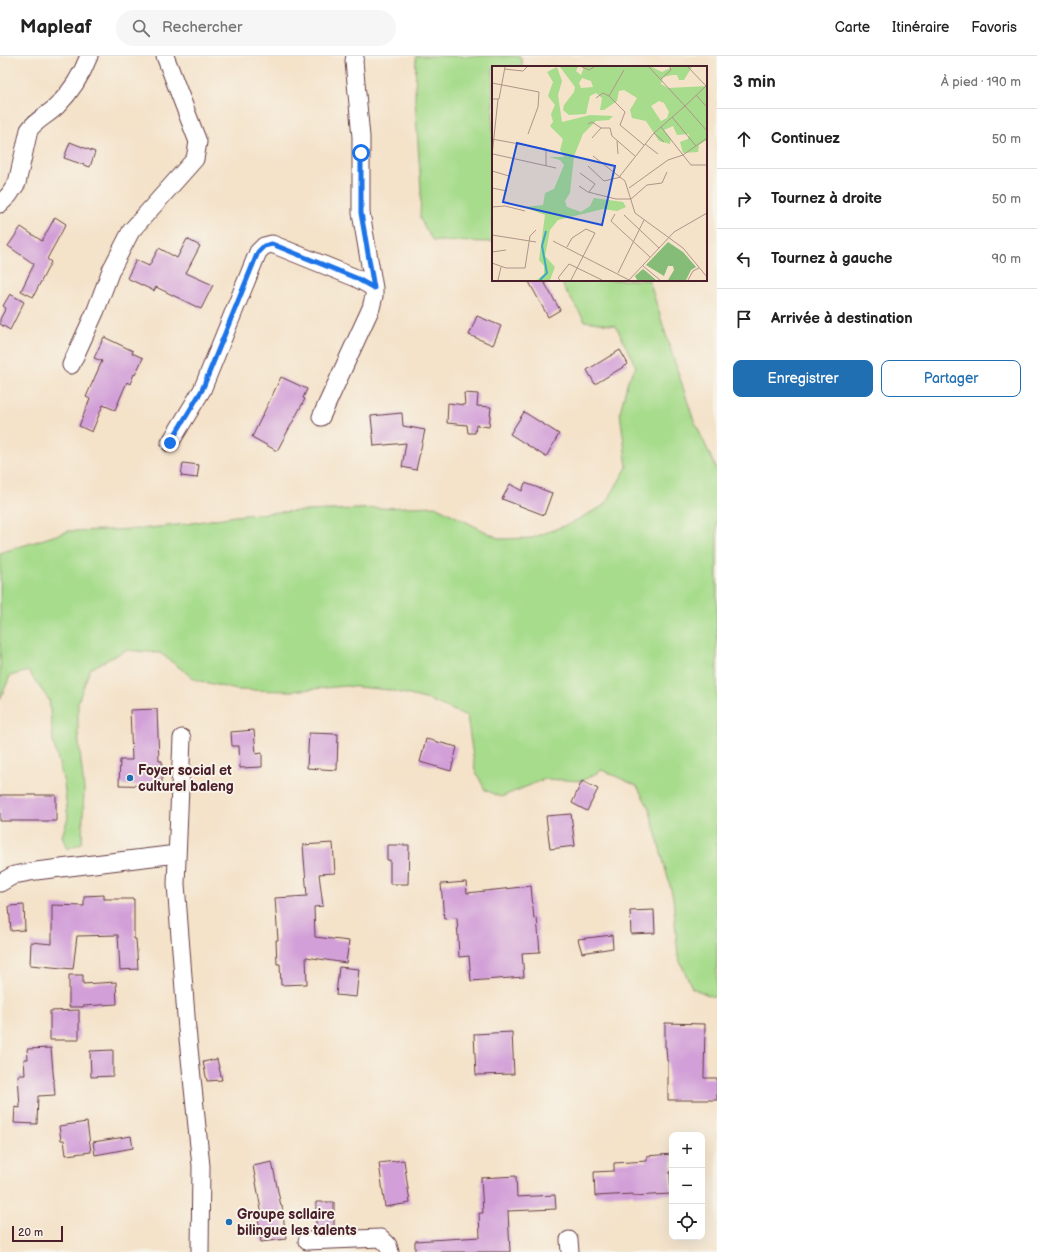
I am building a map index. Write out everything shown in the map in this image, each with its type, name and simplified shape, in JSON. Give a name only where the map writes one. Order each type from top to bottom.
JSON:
[{"type":"street","points":[[0,204],[9,195],[17,183],[29,130],[32,125],[57,106],[75,85],[89,56]]},
{"type":"street","points":[[72,365],[96,310],[111,270],[131,231],[195,159],[198,142],[165,56]]},
{"type":"street","points":[[321,417],[371,308],[374,296],[374,288],[361,213],[361,138],[354,61],[355,56]]},
{"type":"street","points":[[170,443],[202,390],[258,252],[264,246],[272,244],[356,278],[374,288]]},
{"type":"street","points":[[182,738],[176,884],[187,1029],[201,1166],[200,1252]]},
{"type":"street","points":[[0,883],[14,875],[36,871],[177,854]]},
{"type":"street","points":[[307,1241],[381,1238],[388,1245],[390,1252]]},
{"type":"green space","points":[[416,56],[520,56],[523,66],[492,66],[492,242],[433,241],[420,219],[421,189],[415,99]]},
{"type":"green space","points":[[561,281],[649,281],[693,418],[717,470],[717,995],[713,997],[692,988],[678,957],[673,897],[649,808],[637,786],[602,770],[582,781],[545,779],[501,797],[485,790],[475,770],[467,716],[429,700],[390,690],[346,686],[291,691],[237,690],[196,680],[160,653],[126,650],[90,669],[78,702],[78,734],[84,789],[82,843],[67,849],[62,836],[68,818],[64,783],[53,741],[49,700],[28,671],[10,676],[0,700],[0,553],[69,531],[140,529],[186,524],[235,516],[279,512],[435,506],[500,539],[532,538],[569,524],[605,505],[627,467],[620,412],[628,380],[636,367],[616,326],[585,321],[564,288]]},
{"type":"building","points":[[70,142],[95,152],[90,167],[64,158]]},
{"type":"building","points":[[55,217],[66,224],[47,259],[51,262],[33,297],[21,291],[34,264],[8,246],[21,227],[42,241]]},
{"type":"building","points":[[187,239],[200,246],[186,273],[213,285],[201,309],[156,287],[154,291],[127,278],[136,260],[149,266],[159,248],[177,258]]},
{"type":"building","points":[[529,281],[544,281],[560,310],[548,317]]},
{"type":"building","points":[[10,294],[24,302],[10,330],[0,324],[0,319],[6,308],[3,306]]},
{"type":"building","points":[[477,316],[501,326],[493,345],[469,335]]},
{"type":"building","points":[[104,337],[133,351],[132,353],[143,358],[130,384],[127,382],[115,410],[103,405],[92,432],[79,426],[90,399],[86,397],[102,361],[94,358]]},
{"type":"building","points":[[620,350],[628,364],[595,384],[587,370]]},
{"type":"building","points":[[281,377],[307,389],[303,398],[305,399],[277,451],[252,437]]},
{"type":"building","points":[[464,393],[478,394],[477,406],[491,407],[489,427],[476,425],[475,433],[468,433],[467,425],[447,423],[448,403],[465,405]]},
{"type":"building","points":[[524,412],[559,434],[546,457],[510,434]]},
{"type":"building","points":[[402,413],[403,426],[425,430],[416,470],[402,467],[406,443],[374,446],[371,416]]},
{"type":"building","points":[[183,463],[199,465],[197,478],[181,476]]},
{"type":"building","points":[[525,483],[552,493],[544,515],[502,499],[510,484],[522,491]]},
{"type":"building","points":[[157,709],[159,761],[162,761],[162,786],[119,785],[120,760],[132,760],[130,710]]},
{"type":"building","points":[[254,730],[256,754],[262,753],[262,767],[240,768],[239,746],[232,746],[231,732]]},
{"type":"building","points":[[309,733],[338,734],[337,770],[307,768]]},
{"type":"building","points":[[426,739],[457,747],[451,771],[420,762]]},
{"type":"building","points":[[582,781],[598,789],[587,811],[572,803]]},
{"type":"building","points":[[0,795],[56,795],[56,821],[0,821]]},
{"type":"building","points":[[571,814],[575,846],[550,849],[546,816]]},
{"type":"building","points":[[333,843],[335,873],[319,874],[323,906],[314,907],[315,937],[349,941],[346,963],[306,957],[307,984],[281,985],[280,964],[277,964],[276,940],[278,940],[275,898],[307,896],[303,845]]},
{"type":"building","points":[[387,845],[409,845],[408,884],[390,884],[390,860],[387,860]]},
{"type":"building","points":[[466,882],[467,893],[531,886],[534,919],[537,918],[540,952],[522,953],[524,977],[471,981],[469,956],[459,957],[457,918],[444,919],[441,884]]},
{"type":"building","points":[[104,895],[104,899],[134,899],[134,939],[136,939],[138,969],[120,970],[118,935],[77,936],[73,969],[30,965],[31,942],[52,944],[52,905],[84,906],[84,896]]},
{"type":"building","points":[[24,905],[25,930],[11,931],[9,906]]},
{"type":"building","points":[[654,910],[655,933],[631,934],[630,911]]},
{"type":"building","points":[[612,935],[613,948],[582,953],[578,939]]},
{"type":"building","points":[[339,967],[359,969],[356,997],[336,995]]},
{"type":"building","points":[[69,975],[83,975],[83,984],[116,982],[117,1004],[69,1007]]},
{"type":"building","points":[[79,1010],[79,1040],[50,1040],[50,1011]]},
{"type":"building","points":[[665,1023],[705,1024],[704,1078],[717,1078],[717,1100],[668,1100],[668,1061],[665,1047]]},
{"type":"building","points":[[512,1032],[514,1074],[476,1075],[474,1034]]},
{"type":"building","points":[[51,1048],[55,1095],[38,1096],[37,1124],[14,1123],[15,1107],[20,1108],[18,1075],[25,1075],[24,1059],[28,1059],[27,1049]]},
{"type":"building","points":[[113,1050],[113,1076],[91,1077],[90,1051]]},
{"type":"building","points":[[217,1059],[222,1080],[207,1081],[203,1062]]},
{"type":"building","points":[[87,1122],[91,1152],[66,1155],[64,1140],[61,1140],[59,1126]]},
{"type":"building","points":[[131,1136],[133,1148],[95,1155],[93,1142]]},
{"type":"building","points":[[669,1154],[669,1194],[595,1196],[594,1172],[614,1171],[614,1163],[647,1161],[647,1156]]},
{"type":"building","points":[[404,1160],[410,1203],[385,1207],[379,1163]]},
{"type":"building","points":[[272,1162],[282,1206],[286,1239],[261,1242],[258,1216],[262,1215],[253,1166]]},
{"type":"building","points":[[516,1176],[517,1197],[555,1195],[556,1209],[508,1211],[510,1252],[415,1252],[415,1241],[480,1237],[479,1213],[483,1213],[481,1178]]},
{"type":"building","points":[[316,1202],[334,1202],[334,1230],[316,1231]]},
{"type":"place","name":"Foyer social et culturel baleng","points":[[130,778]]},
{"type":"place","name":"Groupe scllaire bilingue les talents","points":[[229,1222]]},
{"type":"route","points":[[170,443],[202,390],[258,252],[264,246],[272,244],[356,278],[374,288],[361,213],[361,153]]}]
